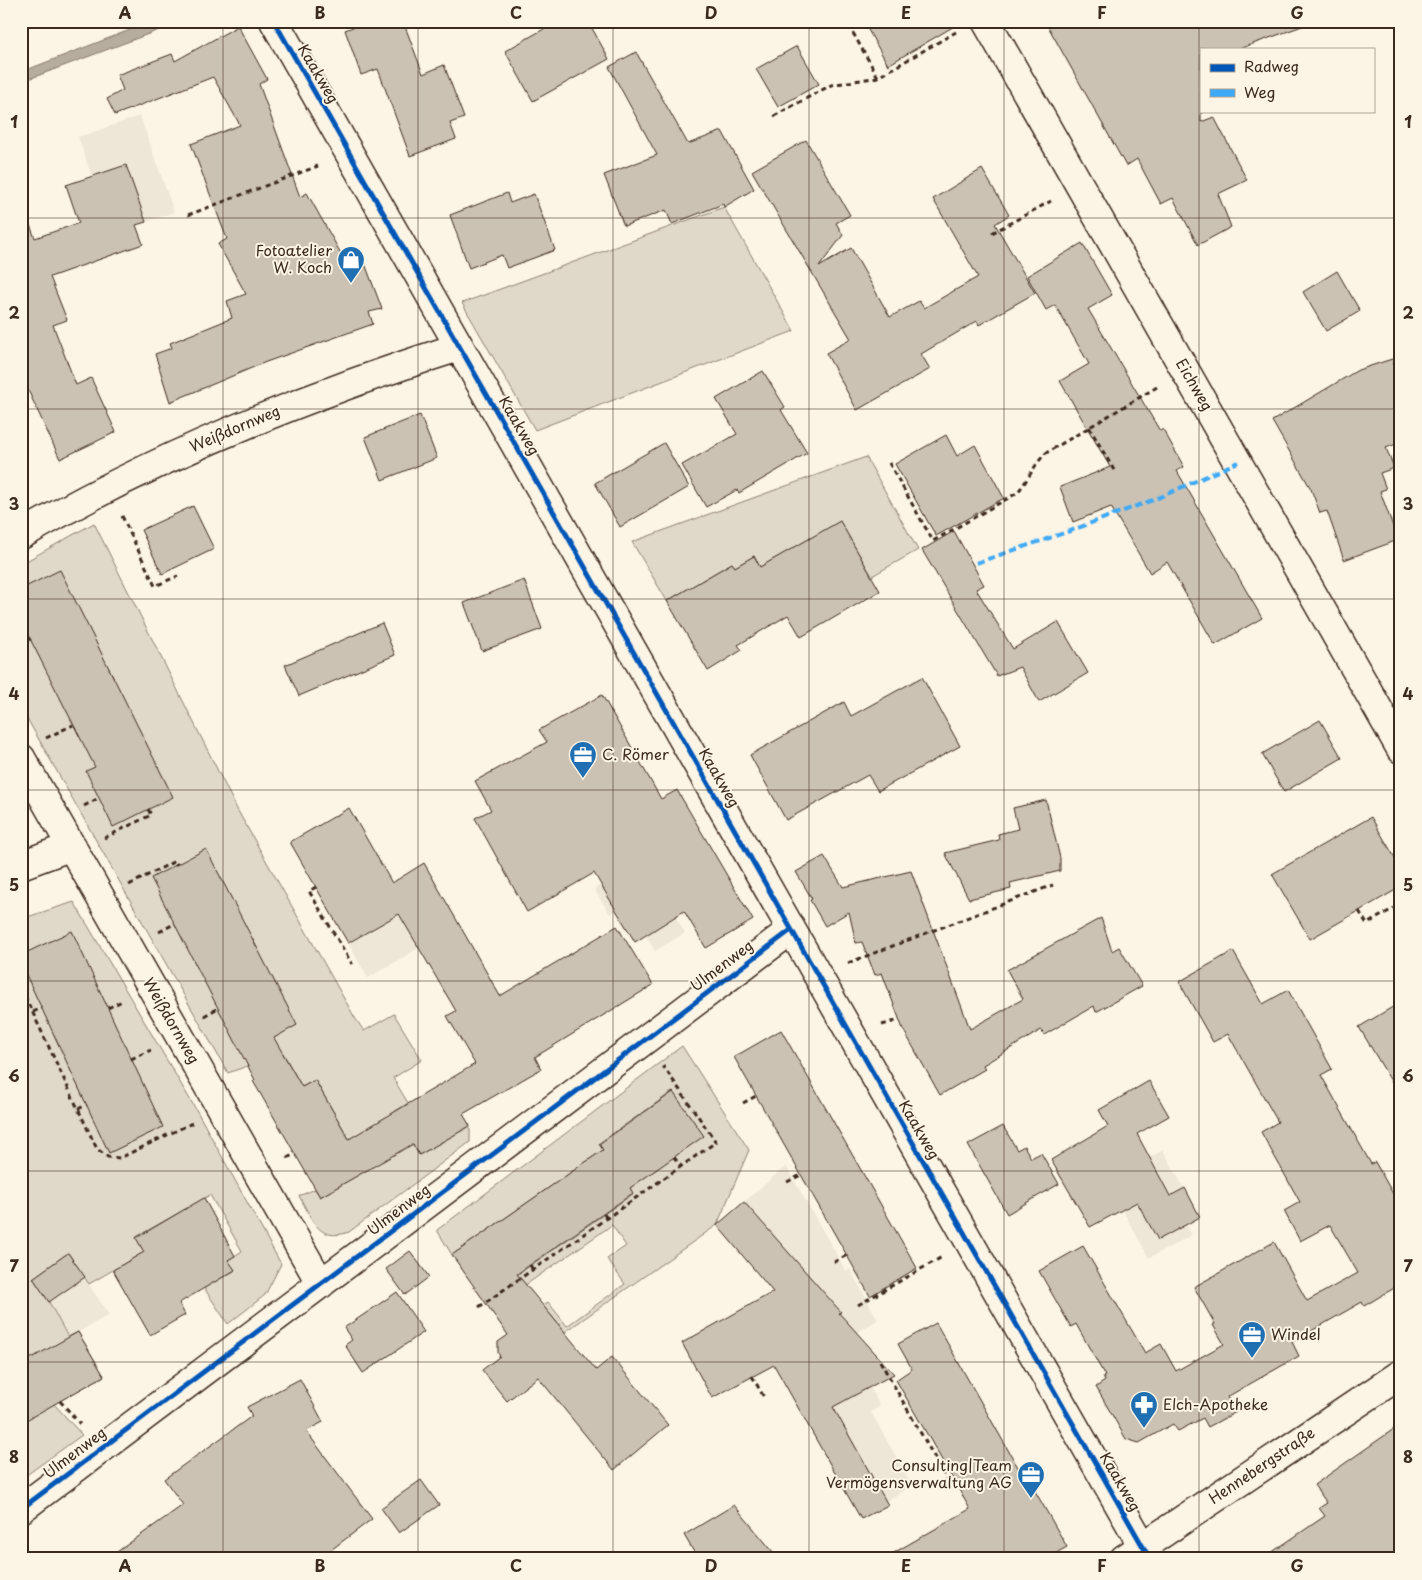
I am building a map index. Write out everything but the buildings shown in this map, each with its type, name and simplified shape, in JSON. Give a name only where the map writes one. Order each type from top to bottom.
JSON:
[{"type":"street","name":"Kaakweg","points":[[274,21],[968,1241],[1139,1555]]},
{"type":"street","name":"Eichweg","points":[[986,21],[1401,749]]},
{"type":"street","name":"Weißdornweg","points":[[26,523],[109,488],[188,448],[304,400],[459,347]]},
{"type":"street","name":"Weißdornweg","points":[[21,758],[322,1284]]},
{"type":"street","points":[[21,865],[72,846]]},
{"type":"street","name":"Ulmenweg","points":[[21,1509],[791,930]]},
{"type":"street","name":"Hennebergstraße","points":[[1139,1555],[1401,1374]]},
{"type":"path","points":[[774,116],[831,85],[878,77],[958,30]]},
{"type":"path","points":[[853,33],[878,77]]},
{"type":"path","points":[[188,215],[321,165]]},
{"type":"path","points":[[992,233],[1080,186]]},
{"type":"path","points":[[889,463],[933,541],[1017,493],[1038,461],[1046,453],[1089,426],[1186,371]]},
{"type":"path","points":[[1089,426],[1115,472]]},
{"type":"path","points":[[109,488],[155,586],[178,576]]},
{"type":"path","points":[[21,644],[31,639]]},
{"type":"path","points":[[72,846],[103,839],[151,815],[148,809]]},
{"type":"path","points":[[102,899],[175,861],[177,865]]},
{"type":"path","points":[[817,975],[1053,885]]},
{"type":"path","points":[[316,887],[309,891],[352,964]]},
{"type":"path","points":[[1359,911],[1367,924],[1401,904]]},
{"type":"path","points":[[21,988],[97,1149],[108,1157],[120,1158],[221,1108]]},
{"type":"path","points":[[33,1012],[42,1008]]},
{"type":"path","points":[[479,1307],[716,1142],[645,1040]]},
{"type":"path","points":[[743,1103],[756,1096]]},
{"type":"path","points":[[78,1109],[87,1105]]},
{"type":"path","points":[[674,1157],[681,1167]]},
{"type":"path","points":[[788,1182],[801,1175]]},
{"type":"path","points":[[604,1214],[607,1219]]},
{"type":"path","points":[[858,1305],[968,1241]]},
{"type":"path","points":[[834,1262],[847,1255]]},
{"type":"path","points":[[530,1266],[533,1270]]},
{"type":"path","points":[[880,1361],[949,1483]]},
{"type":"path","points":[[752,1376],[765,1399]]},
{"type":"shaded area","points":[[153,21],[183,21],[21,82],[21,72]]},
{"type":"shaded area","points":[[140,116],[174,212],[112,234],[119,253],[34,283],[69,226],[105,214],[78,137]]},
{"type":"shaded area","points":[[724,207],[794,331],[535,430],[462,303]]},
{"type":"shaded area","points":[[866,457],[918,550],[872,576],[840,522],[760,567],[754,556],[735,567],[732,563],[667,601],[632,542]]},
{"type":"shaded area","points":[[94,523],[238,811],[355,1018],[364,1031],[394,1014],[422,1060],[393,1078],[408,1103],[394,1112],[419,1155],[470,1126],[470,1142],[349,1232],[338,1235],[323,1232],[317,1227],[299,1196],[315,1189],[320,1197],[367,1170],[315,1080],[302,1087],[283,1053],[228,1073],[21,708],[21,564]]},
{"type":"shaded area","points":[[641,860],[685,933],[655,951],[626,904],[610,914],[594,889]]},
{"type":"shaded area","points":[[425,864],[477,955],[437,978],[419,948],[368,978],[333,917]]},
{"type":"shaded area","points":[[74,902],[198,1113],[281,1264],[265,1295],[228,1324],[204,1288],[234,1271],[228,1260],[242,1251],[210,1195],[136,1237],[144,1252],[89,1284],[68,1253],[33,1278],[49,1302],[68,1337],[78,1332],[104,1376],[54,1404],[82,1435],[21,1479],[21,919]]},
{"type":"shaded area","points":[[682,1046],[749,1150],[717,1225],[565,1332],[543,1306],[548,1302],[567,1326],[625,1284],[607,1259],[626,1246],[612,1225],[524,1286],[517,1275],[633,1194],[630,1188],[703,1136],[672,1092],[599,1143],[603,1150],[452,1255],[437,1230]]},
{"type":"shaded area","points":[[1163,1150],[1200,1217],[1186,1224],[1192,1235],[1149,1258],[1107,1182]]},
{"type":"shaded area","points":[[786,1166],[846,1271],[850,1269],[878,1320],[825,1351],[717,1225]]},
{"type":"shaded area","points":[[68,1253],[109,1315],[69,1337],[33,1278]]},
{"type":"shaded area","points":[[870,1387],[880,1406],[871,1412],[912,1486],[886,1501],[888,1505],[861,1519],[791,1394]]},
{"type":"marked path","points":[[976,563],[1158,498],[1238,462]]},
{"type":"cycle path","points":[[274,21],[1150,1559]]},
{"type":"cycle path","points":[[21,1509],[791,930]]},
{"type":"place","name":"Fotoatelier W. Koch","points":[[351,284]]},
{"type":"place","name":"C. Römer","points":[[583,779]]},
{"type":"place","name":"Windel","points":[[1252,1359]]},
{"type":"place","name":"Elch-Apotheke","points":[[1144,1429]]},
{"type":"place","name":"Consulting|Team Vermögensverwaltung AG","points":[[1031,1499]]}]
